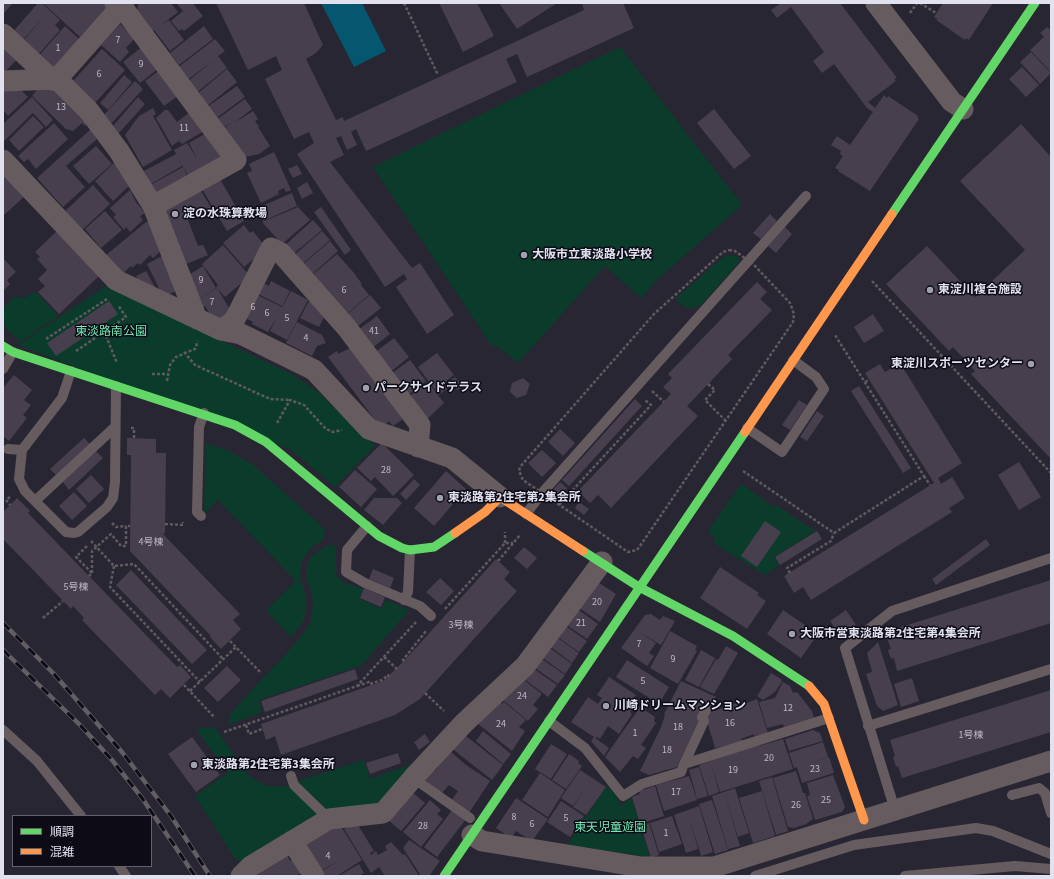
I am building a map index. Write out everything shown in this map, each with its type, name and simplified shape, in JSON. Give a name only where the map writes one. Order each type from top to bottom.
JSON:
[{"type":"street","points":[[876,3],[952,102],[963,109]]},
{"type":"street","points":[[444,876],[471,826],[549,721],[1035,3]]},
{"type":"street","points":[[3,81],[54,79],[120,4],[236,160],[153,206]]},
{"type":"street","points":[[3,34],[89,111],[119,151],[153,206],[197,319]]},
{"type":"street","points":[[3,160],[116,280],[221,330],[241,334],[314,370],[369,429],[452,458],[500,497],[639,587],[733,636],[801,678],[813,689],[824,704],[864,820]]},
{"type":"street","points":[[221,330],[234,321],[271,248],[281,253],[347,328],[420,425],[418,447]]},
{"type":"street","points":[[3,346],[13,352],[42,362],[204,413],[235,425],[266,442],[389,543],[410,550],[434,547],[444,542],[485,512],[500,497]]},
{"type":"street","points":[[241,876],[251,866],[329,819],[383,813],[412,778],[464,723],[525,666],[602,562]]},
{"type":"street","points":[[471,826],[482,841],[640,867],[714,867],[1051,761]]},
{"type":"street","points":[[292,841],[314,876]]},
{"type":"lane","points":[[526,514],[542,493],[806,196]]},
{"type":"lane","points":[[3,369],[13,352]]},
{"type":"lane","points":[[747,428],[782,452],[824,389],[816,377],[793,360]]},
{"type":"lane","points":[[71,371],[62,398],[22,450],[19,480],[20,486],[35,502],[63,530],[70,533],[78,532],[107,507],[114,498],[116,386]]},
{"type":"lane","points":[[201,516],[197,512],[199,427],[204,413]]},
{"type":"lane","points":[[35,502],[115,428]]},
{"type":"lane","points":[[8,449],[22,450]]},
{"type":"lane","points":[[367,526],[347,550],[346,572],[365,583],[420,606],[428,613]]},
{"type":"lane","points":[[404,600],[408,592],[410,550]]},
{"type":"lane","points":[[895,810],[845,648],[892,611],[1051,558]]},
{"type":"lane","points":[[868,726],[1051,669]]},
{"type":"lane","points":[[549,721],[585,748],[623,796],[642,784],[681,772],[704,721],[702,717],[706,710]]},
{"type":"lane","points":[[684,764],[829,718]]},
{"type":"lane","points":[[3,730],[37,761],[81,815]]},
{"type":"lane","points":[[291,776],[294,785],[329,819]]},
{"type":"lane","points":[[412,778],[471,826]]},
{"type":"lane","points":[[1012,796],[1039,788],[1045,792],[1051,813]]},
{"type":"lane","points":[[755,876],[854,845],[976,828],[993,831],[1051,854]]},
{"type":"lane","points":[[905,876],[970,868],[1015,866],[1051,869]]},
{"type":"lane","points":[[120,867],[126,876]]},
{"type":"path","points":[[404,3],[438,75]]},
{"type":"path","points":[[906,19],[919,3],[936,13]]},
{"type":"path","points":[[729,250],[735,251],[748,261],[790,303],[794,314],[792,322],[726,421],[640,546],[633,552],[624,551],[520,476],[519,471],[523,463],[654,314],[723,252],[729,250]]},
{"type":"path","points":[[867,276],[1051,473]]},
{"type":"path","points":[[118,305],[129,296],[133,288]]},
{"type":"path","points":[[42,362],[47,348],[43,342],[111,296]]},
{"type":"path","points":[[60,368],[63,360],[126,317],[114,300]]},
{"type":"path","points":[[147,374],[168,374],[170,365],[176,357],[184,352],[195,349],[203,332],[197,319]]},
{"type":"path","points":[[831,330],[930,485]]},
{"type":"path","points":[[104,331],[113,356],[121,366]]},
{"type":"path","points":[[184,352],[195,366],[263,396],[276,400],[290,400],[304,405],[326,429],[333,432],[341,431],[357,416]]},
{"type":"path","points":[[864,382],[869,380]]},
{"type":"path","points":[[708,384],[715,390],[705,400],[726,421]]},
{"type":"path","points":[[650,389],[664,402]]},
{"type":"path","points":[[266,442],[290,400]]},
{"type":"path","points":[[738,467],[834,533]]},
{"type":"path","points":[[790,573],[787,568],[831,541],[834,533],[924,476]]},
{"type":"path","points":[[165,524],[183,525]]},
{"type":"path","points":[[89,576],[92,573],[92,551],[111,534],[122,546],[126,546],[126,526]]},
{"type":"path","points":[[118,527],[130,526]]},
{"type":"path","points":[[442,613],[505,543],[506,532]]},
{"type":"path","points":[[498,561],[521,534]]},
{"type":"path","points":[[88,538],[114,566]]},
{"type":"path","points":[[505,543],[513,543]]},
{"type":"path","points":[[84,549],[76,556],[92,573]]},
{"type":"path","points":[[114,566],[134,564],[223,659]]},
{"type":"path","points":[[114,566],[110,587],[200,682]]},
{"type":"path","points":[[43,618],[63,601]]},
{"type":"path","points":[[357,686],[428,613]]},
{"type":"path","points":[[404,661],[402,660],[427,630]]},
{"type":"path","points":[[230,641],[261,673]]},
{"type":"path","points":[[190,691],[236,647]]},
{"type":"path","points":[[384,657],[397,669]]},
{"type":"path","points":[[224,732],[369,682],[370,684],[382,680],[388,675],[389,676]]},
{"type":"path","points":[[184,685],[215,718]]},
{"type":"path","points":[[425,693],[444,711]]},
{"type":"path","points":[[246,724],[249,734],[262,729]]},
{"type":"green space","points":[[620,47],[742,205],[659,278],[641,298],[605,266],[518,363],[497,346],[492,346],[373,167]]},
{"type":"green space","points":[[728,255],[736,256],[741,260],[701,305],[688,309],[675,299],[721,259]]},
{"type":"green space","name":"東淡路南公園","points":[[109,284],[203,332],[293,375],[318,392],[375,446],[335,487],[292,450],[18,345]]},
{"type":"green space","points":[[35,291],[58,316],[20,342],[3,325],[5,321],[3,319],[3,308],[15,296],[24,299]]},
{"type":"green space","points":[[206,443],[229,451],[252,464],[325,529],[323,540],[313,546],[301,562],[300,578],[306,595],[306,608],[304,620],[291,637],[268,613],[267,609],[296,581],[218,500],[204,513]]},
{"type":"green space","points":[[741,484],[774,507],[776,505],[815,531],[774,557],[779,565],[765,575],[713,543],[716,539],[708,531]]},
{"type":"green space","points":[[328,545],[333,545],[336,548],[336,575],[342,582],[363,589],[359,599],[382,609],[385,600],[409,610],[362,665],[259,700],[262,712],[228,725],[231,713],[295,644],[308,627],[311,620],[313,605],[312,595],[307,579],[307,565],[311,557]]},
{"type":"green space","points":[[213,727],[219,733],[249,776],[268,786],[292,787],[301,780],[364,760],[370,779],[418,762],[377,807],[245,862],[236,860],[195,796],[228,773],[196,729]]},
{"type":"green space","name":"東天児童遊園","points":[[607,786],[615,794],[621,806],[631,797],[650,857],[567,845]]},
{"type":"water","points":[[321,3],[362,3],[386,51],[354,67]]},
{"type":"building","points":[[3,3],[13,3],[3,14]]},
{"type":"building","points":[[38,3],[42,3],[60,20],[55,25],[60,30],[37,56],[22,42],[47,13],[21,42],[11,34]]},
{"type":"building","points":[[43,3],[108,3],[109,4],[80,37]]},
{"type":"building","points":[[171,3],[178,12],[161,25],[169,20],[184,40],[170,51],[154,30],[149,34],[137,13],[138,4]]},
{"type":"building","points":[[176,3],[196,3],[194,5],[203,16],[184,31],[182,29],[179,31],[171,21],[183,11]]},
{"type":"building","points":[[216,3],[304,3],[323,45],[316,53],[306,59],[336,120],[343,117],[344,121],[584,10],[582,4],[584,3],[623,3],[634,28],[527,77],[517,54],[506,59],[517,82],[366,151],[356,129],[351,132],[357,145],[347,150],[341,136],[336,138],[344,155],[330,162],[412,268],[420,263],[454,315],[427,334],[396,287],[407,279],[404,274],[385,287],[297,154],[314,143],[309,132],[294,139],[265,79],[282,70],[276,56],[248,70]]},
{"type":"building","points":[[439,3],[477,3],[494,36],[463,52]]},
{"type":"building","points":[[499,3],[557,3],[517,29]]},
{"type":"building","points":[[781,3],[840,3],[897,78],[894,79],[896,81],[868,102],[875,108],[884,95],[887,98],[888,96],[918,116],[917,117],[919,119],[870,191],[835,168],[843,156],[840,154],[841,151],[831,145],[837,136],[850,145],[873,112],[867,108],[834,64],[822,73],[813,61],[824,52],[791,7],[777,18],[771,10]]},
{"type":"building","points":[[943,3],[993,3],[969,40],[966,38],[965,40],[936,20],[938,19],[934,17]]},
{"type":"building","points":[[120,24],[135,38],[126,48],[129,52],[120,62],[101,45]]},
{"type":"building","points":[[65,26],[80,40],[51,72],[36,59]]},
{"type":"building","points":[[204,26],[213,39],[179,65],[170,53]]},
{"type":"building","points":[[1047,27],[1051,30],[1051,72],[1030,50],[1044,37],[1040,33]]},
{"type":"building","points":[[215,39],[225,51],[218,56],[227,68],[196,93],[187,82],[214,60],[186,81],[176,69]]},
{"type":"building","points":[[3,43],[19,57],[4,73],[3,72]]},
{"type":"building","points":[[142,47],[159,68],[140,83],[123,62]]},
{"type":"building","points":[[102,49],[125,70],[94,104],[73,81]]},
{"type":"building","points":[[1031,52],[1051,73],[1040,84],[1020,62]]},
{"type":"building","points":[[1022,67],[1039,85],[1026,97],[1009,79]]},
{"type":"building","points":[[227,69],[237,82],[207,106],[197,94]]},
{"type":"building","points":[[160,70],[179,95],[164,106],[145,81]]},
{"type":"building","points":[[124,75],[132,82],[108,110],[100,103]]},
{"type":"building","points":[[135,81],[143,89],[110,125],[102,117]]},
{"type":"building","points":[[237,86],[245,97],[215,119],[207,107]]},
{"type":"building","points":[[58,89],[91,121],[85,126],[82,123],[73,131],[66,129],[32,96],[37,90]]},
{"type":"building","points":[[3,90],[22,91],[28,97],[8,116],[3,110]]},
{"type":"building","points":[[32,97],[53,120],[46,127],[33,113],[3,142],[3,124]]},
{"type":"building","points":[[138,97],[145,104],[119,133],[112,127]]},
{"type":"building","points":[[245,99],[252,109],[234,123],[253,111],[258,119],[255,121],[270,146],[259,154],[245,157],[223,129],[233,122],[223,128],[216,120]]},
{"type":"building","points":[[153,108],[156,114],[153,116],[172,150],[143,167],[125,135],[139,116]]},
{"type":"building","points":[[714,109],[751,156],[734,169],[697,123]]},
{"type":"building","points":[[165,110],[168,110],[177,122],[190,112],[204,131],[182,144],[179,141],[172,146],[156,118]]},
{"type":"building","points":[[33,116],[44,127],[19,151],[9,140]]},
{"type":"building","points":[[54,123],[68,139],[36,169],[28,159],[24,162],[18,156]]},
{"type":"building","name":"東淀川複合施設","points":[[1021,124],[1051,157],[1051,459],[971,374],[975,371],[953,347],[949,351],[886,284],[927,246],[975,297],[1025,250],[960,181]]},
{"type":"building","points":[[91,129],[98,138],[66,166],[85,187],[63,207],[37,178]]},
{"type":"building","points":[[210,131],[227,158],[190,179],[178,158],[182,166],[151,184],[144,171],[176,154],[174,150],[187,143],[197,159],[189,143]]},
{"type":"building","points":[[96,146],[112,164],[89,184],[73,166]]},
{"type":"building","points":[[274,152],[291,190],[286,192],[284,188],[278,191],[279,194],[261,203],[247,173],[252,171],[249,164]]},
{"type":"building","points":[[116,161],[121,167],[118,170],[131,184],[113,201],[95,181]]},
{"type":"building","points":[[297,165],[302,174],[293,178],[288,169]]},
{"type":"building","points":[[183,167],[189,180],[159,197],[147,187]]},
{"type":"building","points":[[3,171],[26,195],[3,216]]},
{"type":"building","points":[[220,179],[244,221],[227,231],[202,189]]},
{"type":"building","points":[[307,182],[313,193],[302,199],[297,188]]},
{"type":"building","points":[[93,185],[110,204],[81,231],[64,212]]},
{"type":"building","points":[[199,188],[212,209],[188,220],[198,246],[203,245],[208,255],[184,265],[163,215],[167,207]]},
{"type":"building","points":[[130,190],[136,202],[145,213],[140,216],[143,220],[130,232],[126,227],[124,230],[113,217],[116,215],[110,208]]},
{"type":"building","points":[[292,193],[297,206],[263,221],[258,210],[263,208],[262,206]]},
{"type":"building","points":[[298,207],[310,220],[282,244],[262,222]]},
{"type":"building","points":[[321,207],[351,250],[345,255],[314,212]]},
{"type":"building","points":[[105,211],[122,230],[101,248],[85,229]]},
{"type":"building","points":[[770,214],[777,221],[761,239],[753,233]]},
{"type":"building","points":[[313,220],[322,230],[292,255],[284,246]]},
{"type":"building","points":[[146,222],[149,222],[162,250],[153,258],[150,255],[140,265],[138,263],[132,268],[131,266],[121,275],[105,256]]},
{"type":"building","points":[[244,225],[250,233],[253,231],[264,245],[262,252],[244,267],[223,243]]},
{"type":"building","points":[[785,227],[792,234],[776,253],[768,246]]},
{"type":"building","points":[[57,231],[99,276],[59,314],[38,292],[45,286],[38,279],[47,270],[37,259],[40,257],[35,252]]},
{"type":"building","points":[[322,231],[330,240],[300,266],[292,257]]},
{"type":"building","points":[[330,241],[338,251],[309,277],[300,267]]},
{"type":"building","points":[[223,245],[250,276],[225,297],[216,287],[218,285],[202,264]]},
{"type":"building","points":[[337,254],[354,273],[369,295],[343,317],[312,275]]},
{"type":"building","points":[[162,256],[178,290],[166,296],[162,294],[147,264]]},
{"type":"building","points":[[3,258],[16,272],[7,280],[10,284],[3,291]]},
{"type":"building","points":[[203,266],[216,288],[197,300],[187,276]]},
{"type":"building","points":[[146,271],[155,287],[150,289],[139,283],[136,276]]},
{"type":"building","points":[[260,281],[269,286],[271,281],[290,291],[282,306],[254,292]]},
{"type":"building","points":[[757,282],[767,292],[760,299],[772,310],[728,355],[732,359],[687,406],[698,416],[611,508],[598,495],[590,503],[578,491],[671,394],[663,387],[672,378],[668,374]]},
{"type":"building","points":[[217,288],[232,313],[218,320],[211,316],[205,306],[202,308],[197,300]]},
{"type":"building","points":[[291,291],[308,300],[287,340],[270,331],[276,319],[268,332],[252,324],[253,322],[241,316],[253,293],[282,307]]},
{"type":"building","points":[[370,295],[381,308],[358,326],[345,316]]},
{"type":"building","points":[[311,297],[326,314],[319,327],[300,318]]},
{"type":"building","points":[[109,301],[118,314],[56,356],[47,343]]},
{"type":"building","points":[[873,314],[884,331],[864,343],[854,327]]},
{"type":"building","points":[[377,316],[390,334],[372,348],[358,330]]},
{"type":"building","points":[[297,322],[322,335],[326,343],[317,346],[312,356],[286,343]]},
{"type":"building","points":[[394,338],[409,357],[389,373],[374,353]]},
{"type":"building","name":"パークサイドテラス","points":[[350,348],[403,419],[393,426],[389,421],[381,428],[328,357],[337,351],[338,354]]},
{"type":"building","points":[[437,353],[454,375],[444,383],[448,388],[439,395],[418,367]]},
{"type":"building","points":[[410,360],[426,381],[408,395],[391,374]]},
{"type":"building","points":[[900,363],[962,463],[938,478],[941,484],[952,477],[965,498],[949,508],[952,512],[811,600],[803,587],[794,593],[784,576],[934,483],[865,373],[880,364],[885,372]]},
{"type":"building","points":[[14,375],[32,390],[24,400],[31,405],[23,415],[27,418],[9,441],[3,436],[3,388]]},
{"type":"building","points":[[455,377],[463,386],[457,390],[450,381]]},
{"type":"building","points":[[523,378],[530,384],[526,395],[517,398],[510,392],[512,383]]},
{"type":"building","points":[[428,382],[444,403],[425,421],[407,398]]},
{"type":"building","points":[[859,386],[911,468],[903,473],[851,391]]},
{"type":"building","points":[[635,399],[642,406],[569,486],[562,480]]},
{"type":"building","points":[[799,400],[807,405],[790,430],[782,425]]},
{"type":"building","points":[[817,411],[824,416],[807,441],[800,437]]},
{"type":"building","points":[[560,429],[575,443],[563,456],[548,442]]},
{"type":"building","points":[[84,438],[90,444],[56,475],[50,469]]},
{"type":"building","points":[[127,438],[156,439],[156,453],[166,453],[165,533],[163,534],[240,614],[233,620],[241,629],[221,649],[210,637],[211,636],[130,551],[131,455],[127,455]]},
{"type":"building","points":[[382,443],[414,475],[393,496],[375,477],[371,481],[357,468]]},
{"type":"building","points":[[542,450],[556,463],[542,477],[528,463]]},
{"type":"building","points":[[96,451],[103,458],[69,490],[63,482]]},
{"type":"building","points":[[1019,462],[1041,497],[1019,510],[998,475]]},
{"type":"building","points":[[355,470],[377,489],[361,507],[339,487]]},
{"type":"building","name":"東淡路第2住宅第2集会所","points":[[446,471],[466,489],[434,526],[414,508]]},
{"type":"building","points":[[91,475],[104,489],[89,503],[76,489]]},
{"type":"building","points":[[414,479],[420,485],[406,500],[400,494]]},
{"type":"building","points":[[560,482],[567,488],[561,496],[553,490]]},
{"type":"building","points":[[74,492],[87,506],[72,520],[59,506]]},
{"type":"building","points":[[17,498],[30,511],[28,513],[177,667],[180,665],[191,677],[170,698],[161,689],[155,695],[82,620],[84,618],[73,606],[71,609],[3,539],[3,512]]},
{"type":"building","points":[[374,498],[397,498],[402,503],[383,525],[364,510]]},
{"type":"building","points":[[579,502],[589,509],[584,515],[575,508]]},
{"type":"building","points":[[765,521],[781,532],[757,567],[741,556]]},
{"type":"building","points":[[817,531],[822,539],[780,565],[775,557]]},
{"type":"building","points":[[986,539],[990,545],[936,585],[932,579]]},
{"type":"building","points":[[524,547],[537,558],[527,569],[514,558]]},
{"type":"building","points":[[496,559],[510,572],[504,579],[517,591],[420,699],[395,715],[281,755],[275,736],[266,740],[261,724],[383,681],[404,661]]},
{"type":"building","points":[[720,567],[759,593],[757,595],[766,601],[747,629],[700,598]]},
{"type":"building","points":[[373,569],[394,578],[390,588],[369,579]]},
{"type":"building","points":[[131,570],[207,650],[192,664],[116,585]]},
{"type":"building","points":[[440,578],[454,591],[441,605],[426,592]]},
{"type":"building","points":[[1051,580],[1051,623],[897,671],[894,658],[891,659],[888,650],[891,649],[885,632]]},
{"type":"building","points":[[596,581],[616,594],[600,622],[579,608]]},
{"type":"building","points":[[364,588],[385,597],[381,607],[360,598]]},
{"type":"building","points":[[576,608],[598,624],[587,639],[565,624]]},
{"type":"building","name":"大阪市営東淡路第2住宅第4集会所","points":[[783,610],[818,634],[801,658],[767,634]]},
{"type":"building","points":[[846,610],[856,625],[841,636],[830,621]]},
{"type":"building","points":[[651,614],[660,620],[663,616],[675,621],[661,645],[639,632],[656,643],[649,653],[654,656],[647,666],[621,648],[645,615]]},
{"type":"building","points":[[563,624],[587,641],[579,652],[555,635]]},
{"type":"building","points":[[670,631],[697,646],[695,650],[697,651],[678,684],[650,668]]},
{"type":"building","points":[[555,636],[579,653],[572,663],[548,645]]},
{"type":"building","points":[[878,642],[898,705],[883,711],[877,706],[866,674],[872,672],[867,653]]},
{"type":"building","points":[[547,646],[572,664],[565,674],[540,656]]},
{"type":"building","points":[[726,646],[738,653],[714,694],[700,687],[716,659],[718,660]]},
{"type":"building","points":[[701,650],[715,658],[699,687],[685,680]]},
{"type":"building","points":[[539,657],[565,675],[558,684],[532,666]]},
{"type":"building","points":[[627,660],[669,687],[659,704],[616,677]]},
{"type":"building","points":[[227,666],[241,680],[218,702],[204,688]]},
{"type":"building","points":[[531,667],[557,685],[548,697],[523,678]]},
{"type":"building","points":[[355,669],[358,679],[265,712],[261,701]]},
{"type":"building","points":[[771,673],[781,679],[782,682],[775,692],[763,700],[757,696]]},
{"type":"building","name":"川崎ドリームマンション","points":[[609,677],[636,695],[629,705],[633,708],[630,712],[632,714],[619,734],[608,726],[600,739],[597,737],[595,738],[609,748],[604,756],[591,741],[594,737],[571,722],[588,697],[598,704],[602,698],[597,695]]},
{"type":"building","points":[[912,678],[919,701],[901,707],[894,684]]},
{"type":"building","points":[[524,680],[542,694],[533,705],[538,709],[528,721],[503,700],[515,686],[517,688]]},
{"type":"building","points":[[681,681],[716,697],[710,709],[705,707],[677,767],[649,775],[640,771],[661,727],[664,714]]},
{"type":"building","points":[[783,682],[790,686],[793,693],[797,692],[812,711],[814,718],[784,727],[783,724],[767,728],[759,702],[775,698]]},
{"type":"building","points":[[1051,690],[1051,732],[902,778],[898,766],[896,767],[893,757],[895,756],[890,740]]},
{"type":"building","points":[[496,699],[502,704],[504,702],[526,720],[519,727],[525,731],[512,751],[477,723]]},
{"type":"building","points":[[757,699],[768,733],[754,736],[754,734],[741,739],[742,742],[715,748],[705,714],[743,701],[744,704]]},
{"type":"building","points":[[640,707],[655,717],[654,721],[656,723],[641,745],[646,748],[638,759],[633,756],[620,772],[605,757]]},
{"type":"building","points":[[813,730],[820,733],[823,741],[789,751],[785,739]]},
{"type":"building","points":[[483,731],[511,754],[503,764],[476,741]]},
{"type":"building","points":[[462,733],[503,765],[492,780],[450,747]]},
{"type":"building","points":[[425,734],[430,742],[419,750],[414,742]]},
{"type":"building","name":"東淡路第2住宅第3集会所","points":[[192,737],[220,775],[196,792],[168,754]]},
{"type":"building","points":[[783,739],[793,769],[720,792],[711,764],[719,792],[709,796],[699,765],[758,744],[759,746]]},
{"type":"building","points":[[823,742],[828,757],[794,768],[789,753]]},
{"type":"building","points":[[551,744],[567,754],[551,779],[535,769]]},
{"type":"building","points":[[450,751],[466,765],[490,781],[469,813],[451,801],[458,791],[449,785],[441,794],[425,780],[434,770],[435,771]]},
{"type":"building","points":[[398,753],[401,763],[370,774],[366,763]]},
{"type":"building","points":[[569,754],[579,761],[578,763],[582,766],[566,789],[552,780]]},
{"type":"building","points":[[829,757],[834,773],[802,783],[797,767]]},
{"type":"building","points":[[699,767],[708,796],[697,799],[689,770]]},
{"type":"building","points":[[580,770],[606,787],[586,815],[573,807],[584,790],[573,806],[561,798]]},
{"type":"building","points":[[796,771],[813,819],[806,824],[794,828],[788,827],[773,778]]},
{"type":"building","points":[[540,773],[565,790],[548,817],[522,800]]},
{"type":"building","points":[[833,775],[845,807],[842,812],[815,820],[807,796],[810,795],[807,783]]},
{"type":"building","points":[[689,776],[697,800],[664,811],[656,785]]},
{"type":"building","points":[[772,777],[788,831],[776,835],[759,781]]},
{"type":"building","points":[[655,786],[664,816],[640,824],[632,797],[640,794],[639,791]]},
{"type":"building","points":[[735,788],[749,833],[738,837],[724,792]]},
{"type":"building","points":[[762,791],[775,836],[753,843],[739,798]]},
{"type":"building","points":[[412,792],[425,803],[401,831],[388,820]]},
{"type":"building","points":[[724,792],[740,846],[728,849],[712,796]]},
{"type":"building","points":[[516,798],[548,819],[532,841],[516,831],[511,838],[496,828]]},
{"type":"building","points":[[430,800],[441,810],[437,814],[443,819],[421,847],[403,832]]},
{"type":"building","points":[[712,800],[728,850],[715,854],[699,804]]},
{"type":"building","points":[[561,801],[584,816],[570,837],[547,822]]},
{"type":"building","points":[[699,806],[713,852],[701,856],[689,817],[698,849],[686,853],[674,815]]},
{"type":"building","points":[[453,809],[466,819],[437,857],[424,847]]},
{"type":"building","points":[[672,816],[682,844],[659,852],[650,823]]},
{"type":"building","points":[[356,822],[374,851],[370,853],[371,855],[376,851],[378,855],[387,850],[385,846],[391,842],[403,855],[405,854],[419,876],[385,876],[379,867],[371,873],[344,829]]},
{"type":"building","points":[[649,823],[659,855],[651,858],[641,826]]},
{"type":"building","points":[[340,825],[362,860],[337,876],[323,876],[320,872],[340,860],[320,871],[306,847],[308,840]]},
{"type":"building","points":[[409,840],[440,861],[429,876],[421,876],[403,848]]},
{"type":"building","points":[[286,853],[290,861],[294,858],[302,872],[296,876],[259,876],[257,872]]},
{"type":"building","points":[[359,864],[364,873],[359,876],[339,876]]},
{"type":"railway","points":[[3,623],[54,674],[122,752],[171,816],[210,876]]},
{"type":"railway","points":[[3,650],[80,725],[112,760],[142,798],[195,876]]},
{"type":"traffic: fast","points":[[892,214],[1035,3]]},
{"type":"traffic: fast","points":[[3,346],[13,352],[235,425],[266,442],[379,536],[402,548],[410,550],[434,547],[455,533]]},
{"type":"traffic: fast","points":[[444,876],[745,432]]},
{"type":"traffic: fast","points":[[583,551],[639,587],[733,636],[809,686]]},
{"type":"traffic: slow","points":[[745,432],[892,214]]},
{"type":"traffic: slow","points":[[455,533],[485,512],[500,497],[583,551]]},
{"type":"traffic: slow","points":[[809,686],[824,704],[864,820]]},
{"type":"place","name":"淀の水珠算教場","points":[[175,214]]},
{"type":"place","name":"大阪市立東淡路小学校","points":[[524,255]]},
{"type":"place","name":"東淀川複合施設","points":[[930,290]]},
{"type":"place","name":"東淀川スポーツセンター","points":[[1031,364]]},
{"type":"place","name":"パークサイドテラス","points":[[366,388]]},
{"type":"place","name":"東淡路第2住宅第2集会所","points":[[440,498]]},
{"type":"place","name":"大阪市営東淡路第2住宅第4集会所","points":[[792,634]]},
{"type":"place","name":"川崎ドリームマンション","points":[[606,706]]},
{"type":"place","name":"東淡路第2住宅第3集会所","points":[[194,765]]}]
